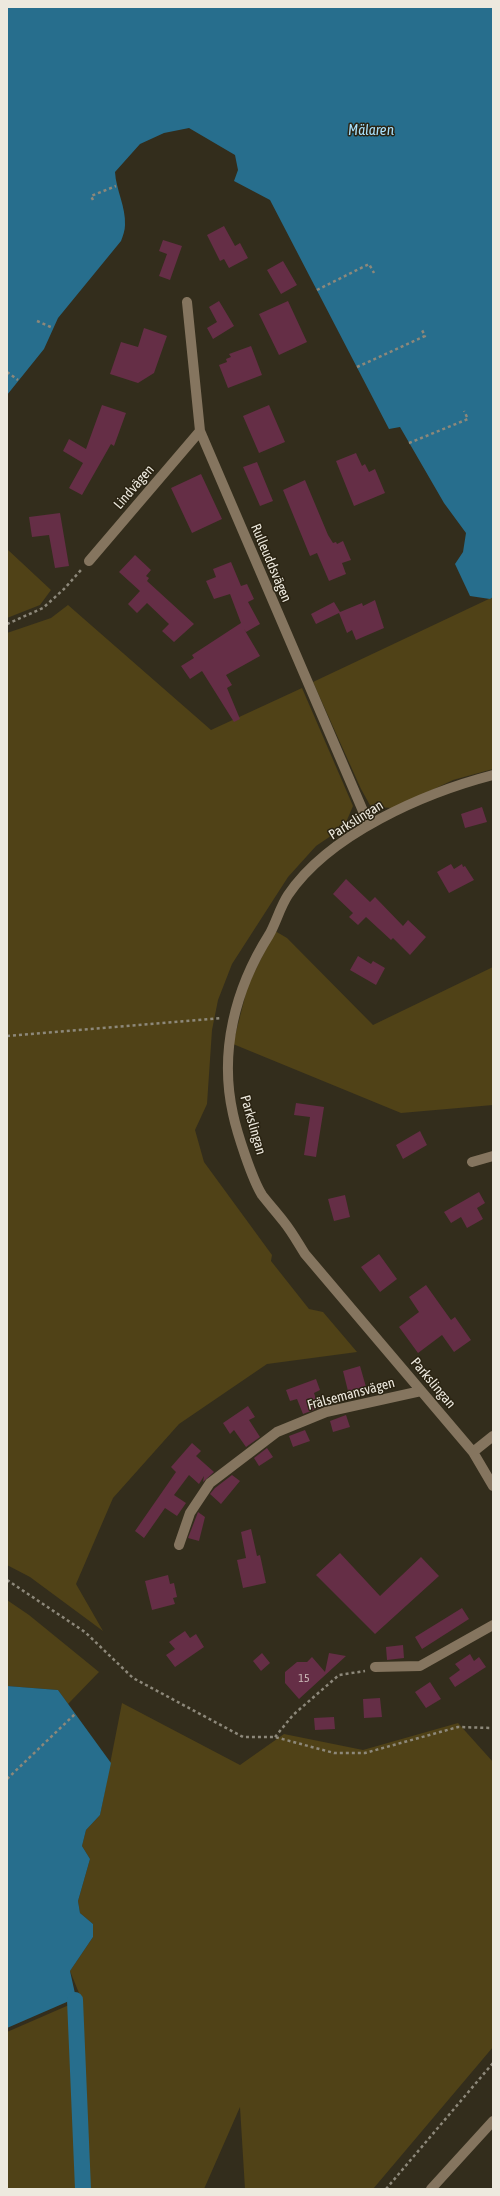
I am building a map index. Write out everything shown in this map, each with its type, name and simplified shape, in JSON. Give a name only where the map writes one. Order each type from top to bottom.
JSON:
[{"type":"street","name":"Rulleuddsvägen","points":[[187,302],[200,431],[369,825]]},
{"type":"street","name":"Lindvägen","points":[[89,561],[200,431]]},
{"type":"street","name":"Parkslingan","points":[[493,775],[446,789],[369,825],[333,850],[306,874],[288,896],[275,924],[245,979],[228,1045],[227,1078],[233,1116],[254,1179],[262,1195],[285,1223],[305,1254],[473,1452],[493,1486]]},
{"type":"street","points":[[472,1162],[493,1156]]},
{"type":"street","name":"Frälsemansvägen","points":[[179,1545],[190,1513],[210,1483],[277,1432],[326,1412],[421,1391]]},
{"type":"street","points":[[473,1452],[493,1436]]},
{"type":"street","points":[[375,1667],[420,1666],[493,1625]]},
{"type":"street","points":[[431,2189],[493,2121]]},
{"type":"path","points":[[92,200],[91,196],[116,186]]},
{"type":"path","points":[[317,290],[369,264],[374,273]]},
{"type":"path","points":[[37,321],[53,328]]},
{"type":"path","points":[[357,367],[425,336],[422,330]]},
{"type":"path","points":[[7,372],[18,380]]},
{"type":"path","points":[[409,443],[468,419],[464,411]]},
{"type":"path","points":[[7,624],[43,608],[64,589],[89,561]]},
{"type":"path","points":[[7,1036],[234,1017]]},
{"type":"path","points":[[7,1580],[85,1632],[132,1678],[243,1737],[275,1737],[334,1753],[365,1753],[458,1727],[493,1728]]},
{"type":"path","points":[[275,1737],[293,1715],[338,1675],[363,1672],[375,1667]]},
{"type":"path","points":[[7,1779],[76,1714]]},
{"type":"path","points":[[386,2189],[493,2063]]},
{"type":"shaded area","points":[[7,549],[51,590],[40,605],[7,618]]},
{"type":"shaded area","points":[[493,597],[493,769],[453,780],[394,808],[371,807],[361,789],[313,682]]},
{"type":"shaded area","points":[[68,605],[211,730],[302,688],[353,806],[344,827],[316,846],[288,877],[232,964],[218,1000],[212,1030],[207,1104],[195,1130],[204,1162],[272,1255],[271,1261],[309,1309],[323,1312],[357,1352],[267,1364],[179,1424],[113,1498],[76,1584],[103,1631],[30,1577],[7,1565],[7,633],[51,618]]},
{"type":"shaded area","points":[[275,931],[287,938],[373,1025],[493,967],[493,1105],[401,1113],[233,1044],[248,985]]},
{"type":"shaded area","points":[[7,1600],[29,1615],[99,1672],[68,1704],[58,1690],[7,1686]]},
{"type":"shaded area","points":[[122,1703],[240,1765],[284,1734],[363,1750],[458,1723],[493,1762],[493,2047],[373,2189],[245,2189],[240,2107],[204,2189],[89,2189],[81,1998],[70,1971],[93,1937],[93,1924],[80,1913],[78,1901],[90,1859],[82,1846],[86,1830],[100,1815]]},
{"type":"shaded area","points":[[69,2005],[76,2189],[7,2189],[7,2032]]},
{"type":"water","name":"Mälaren","points":[[7,7],[493,7],[493,597],[490,599],[470,596],[455,564],[463,552],[466,533],[444,503],[400,427],[389,429],[270,200],[234,181],[238,170],[235,155],[189,128],[164,133],[140,144],[115,172],[125,218],[125,229],[121,241],[58,318],[44,349],[7,395]]},
{"type":"water","points":[[7,1686],[58,1690],[111,1763],[100,1815],[86,1830],[82,1846],[90,1859],[78,1901],[80,1913],[93,1924],[93,1937],[70,1971],[76,1998],[7,2028]]},
{"type":"building","points":[[224,226],[235,246],[240,243],[248,258],[229,268],[224,259],[220,261],[207,235]]},
{"type":"building","points":[[163,240],[182,246],[170,280],[159,276],[167,254],[159,251]]},
{"type":"building","points":[[283,261],[297,285],[281,294],[267,270]]},
{"type":"building","points":[[219,301],[234,326],[213,339],[207,328],[217,322],[209,307]]},
{"type":"building","points":[[288,301],[307,342],[279,355],[259,314]]},
{"type":"building","points":[[144,328],[167,336],[154,373],[138,383],[110,374],[121,342],[138,347]]},
{"type":"building","points":[[251,346],[262,375],[228,388],[219,365],[227,362],[226,359],[231,357],[229,354]]},
{"type":"building","points":[[102,405],[126,413],[114,446],[111,444],[82,495],[69,488],[83,463],[63,451],[69,439],[86,449]]},
{"type":"building","points":[[269,405],[285,442],[259,453],[243,416]]},
{"type":"building","points":[[356,453],[362,466],[365,464],[369,472],[375,469],[385,493],[354,506],[336,461]]},
{"type":"building","points":[[257,462],[273,501],[260,506],[243,467]]},
{"type":"building","points":[[201,474],[222,519],[192,533],[171,488]]},
{"type":"building","points":[[305,480],[328,535],[333,543],[336,542],[337,544],[343,541],[351,560],[342,563],[346,574],[329,581],[317,553],[310,556],[283,490]]},
{"type":"building","points":[[60,513],[69,566],[55,568],[49,535],[32,537],[29,517]]},
{"type":"building","points":[[135,555],[151,570],[146,576],[149,578],[147,581],[194,624],[174,642],[162,631],[169,624],[147,603],[137,613],[128,604],[140,591],[119,572]]},
{"type":"building","points":[[231,562],[241,586],[247,584],[254,599],[248,602],[260,624],[246,632],[244,629],[260,656],[226,675],[232,685],[227,688],[240,719],[234,722],[202,671],[190,679],[181,666],[194,658],[192,655],[241,623],[230,594],[214,599],[206,581],[216,577],[213,569]]},
{"type":"building","points":[[375,600],[384,628],[356,640],[352,630],[347,633],[339,613],[316,624],[311,614],[334,602],[340,612],[362,603],[363,606]]},
{"type":"building","points":[[482,807],[487,822],[465,828],[461,814]]},
{"type":"building","points":[[451,864],[454,869],[462,864],[463,867],[465,866],[474,880],[449,893],[437,872]]},
{"type":"building","points":[[346,879],[370,902],[375,897],[403,926],[408,920],[426,937],[410,955],[393,938],[391,940],[366,917],[358,925],[349,917],[353,913],[333,894]]},
{"type":"building","points":[[358,956],[371,964],[373,961],[385,968],[376,985],[350,970]]},
{"type":"building","points":[[296,1103],[324,1107],[316,1157],[304,1155],[310,1117],[294,1115]]},
{"type":"building","points":[[420,1131],[427,1145],[403,1159],[396,1145]]},
{"type":"building","points":[[479,1192],[485,1203],[477,1208],[483,1219],[467,1228],[461,1217],[451,1223],[444,1212]]},
{"type":"building","points":[[345,1195],[350,1217],[334,1221],[328,1199]]},
{"type":"building","points":[[379,1254],[397,1279],[380,1292],[361,1267]]},
{"type":"building","points":[[426,1285],[451,1320],[455,1317],[471,1340],[454,1352],[442,1335],[418,1353],[399,1327],[419,1312],[409,1297]]},
{"type":"building","points":[[360,1366],[368,1394],[350,1399],[343,1371]]},
{"type":"building","points":[[316,1379],[320,1390],[314,1393],[319,1408],[303,1414],[297,1399],[290,1401],[286,1390]]},
{"type":"building","points":[[248,1406],[255,1417],[249,1420],[260,1437],[246,1447],[234,1430],[230,1434],[223,1423]]},
{"type":"building","points":[[346,1415],[350,1427],[333,1432],[330,1421]]},
{"type":"building","points":[[305,1430],[310,1441],[293,1447],[289,1436]]},
{"type":"building","points":[[192,1443],[201,1451],[196,1456],[214,1472],[203,1482],[204,1476],[199,1484],[189,1475],[174,1495],[186,1503],[177,1516],[165,1508],[144,1538],[135,1531],[176,1472],[171,1467]]},
{"type":"building","points":[[267,1448],[273,1457],[259,1466],[254,1458]]},
{"type":"building","points":[[232,1475],[240,1481],[221,1504],[210,1494],[215,1488]]},
{"type":"building","points":[[198,1512],[205,1517],[199,1541],[188,1538]]},
{"type":"building","points":[[251,1529],[257,1556],[260,1555],[266,1583],[243,1588],[237,1560],[246,1558],[241,1532]]},
{"type":"building","points":[[340,1553],[380,1596],[421,1557],[439,1576],[375,1634],[316,1575]]},
{"type":"building","points":[[168,1575],[170,1584],[174,1583],[177,1597],[173,1598],[175,1604],[152,1610],[145,1581]]},
{"type":"building","points":[[462,1608],[469,1619],[422,1649],[415,1637]]},
{"type":"building","points":[[185,1631],[190,1638],[196,1634],[204,1647],[175,1667],[166,1655],[175,1649],[169,1642]]},
{"type":"building","points":[[403,1645],[404,1658],[387,1660],[386,1647]]},
{"type":"building","points":[[262,1653],[270,1663],[261,1671],[253,1661]]},
{"type":"building","points":[[329,1653],[346,1656],[299,1699],[285,1683],[285,1672],[297,1662],[307,1662],[312,1657],[325,1672]]},
{"type":"building","points":[[470,1654],[474,1661],[479,1657],[486,1667],[455,1687],[449,1678],[460,1670],[455,1664]]},
{"type":"building","points":[[430,1682],[441,1699],[426,1708],[415,1692]]},
{"type":"building","points":[[380,1698],[382,1717],[364,1718],[363,1699]]},
{"type":"building","points":[[334,1717],[335,1729],[315,1730],[314,1718]]},
{"type":"waterway","points":[[75,2000],[83,2189]]}]
